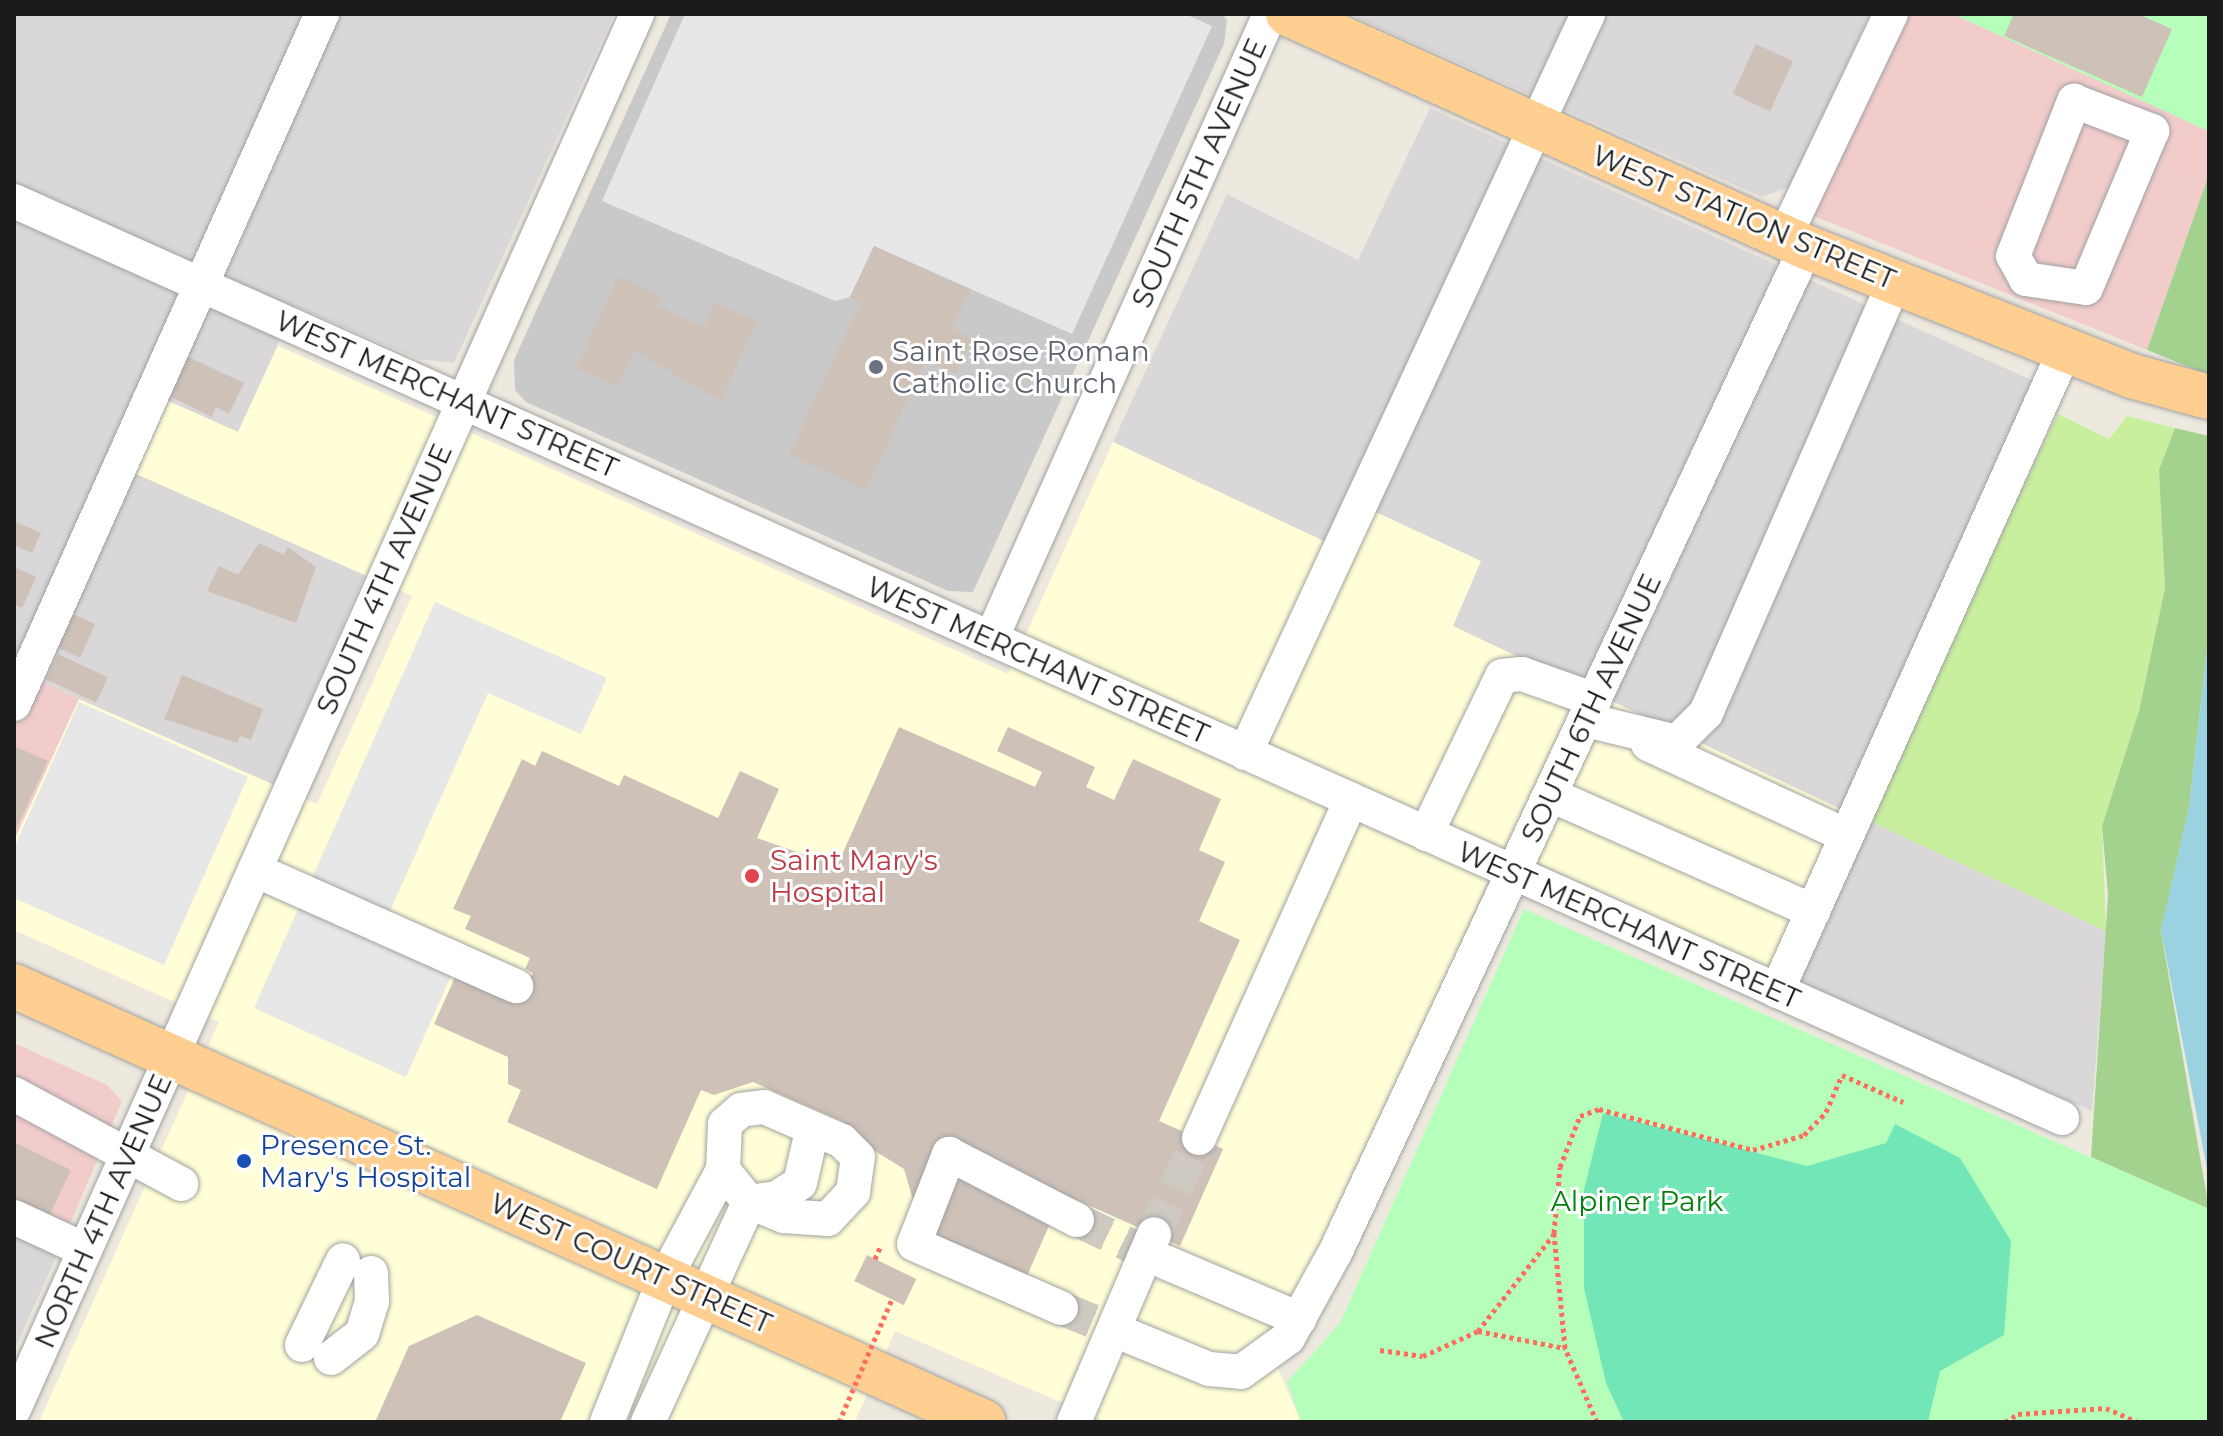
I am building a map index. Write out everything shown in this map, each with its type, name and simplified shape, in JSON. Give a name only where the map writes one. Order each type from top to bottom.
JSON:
[{"type":"main road","name":"WEST STATION STREET","points":[[1288,14],[1795,243],[2132,376],[2209,397]]},
{"type":"main road","name":"WEST COURT STREET","points":[[16,993],[172,1057],[984,1422]]},
{"type":"street","points":[[14,704],[322,14]]},
{"type":"street","name":"SOUTH 4TH AVENUE","points":[[172,1057],[637,14]]},
{"type":"street","name":"SOUTH 5TH AVENUE","points":[[991,639],[1270,14]]},
{"type":"street","points":[[1245,753],[1588,14]]},
{"type":"street","name":"SOUTH 6TH AVENUE","points":[[1293,1328],[1590,710],[1795,243],[1891,14]]},
{"type":"street","points":[[2074,101],[2152,131],[2086,288],[2026,279],[2013,256],[2074,101]]},
{"type":"street","name":"WEST MERCHANT STREET","points":[[14,201],[2062,1118]]},
{"type":"street","points":[[2006,328],[2026,279]]},
{"type":"street","points":[[1630,736],[1677,742],[1706,713],[1894,282]]},
{"type":"street","points":[[1777,991],[2065,350]]},
{"type":"street","points":[[1426,834],[1502,676],[1522,674],[1590,710],[1630,736],[1847,836]]},
{"type":"street","points":[[1551,795],[1813,911]]},
{"type":"street","points":[[1199,1138],[1351,800]]},
{"type":"street","points":[[255,870],[516,986]]},
{"type":"street","name":"NORTH 4TH AVENUE","points":[[14,1409],[172,1057]]},
{"type":"street","points":[[14,1094],[126,1159],[181,1184]]},
{"type":"street","points":[[607,1422],[665,1278],[723,1170],[725,1124],[741,1110],[764,1107],[842,1141],[858,1157],[853,1192],[828,1219],[806,1221],[749,1202],[723,1170]]},
{"type":"street","points":[[749,1202],[783,1196],[800,1183],[809,1144]]},
{"type":"street","points":[[1061,1308],[914,1244],[949,1154],[1077,1220]]},
{"type":"street","points":[[648,1422],[749,1202]]},
{"type":"street","points":[[14,1217],[85,1250]]},
{"type":"street","points":[[1074,1422],[1159,1248],[1293,1328],[1241,1372],[1209,1369],[1131,1337]]},
{"type":"street","points":[[357,1266],[372,1301],[362,1334],[316,1352],[357,1266]]},
{"type":"path","points":[[1597,1422],[1565,1348],[1554,1233],[1560,1167],[1580,1116],[1599,1109],[1753,1150],[1804,1135],[1826,1112],[1842,1075],[1903,1102]]},
{"type":"path","points":[[1380,1350],[1423,1356],[1478,1331],[1554,1233]]},
{"type":"path","points":[[839,1422],[892,1299]]},
{"type":"path","points":[[1478,1331],[1565,1348]]},
{"type":"path","points":[[2005,1422],[2018,1414],[2106,1408],[2137,1422]]},
{"type":"shaded area","points":[[14,14],[614,14],[454,363],[418,359],[295,306],[238,432],[160,397],[128,470],[365,574],[273,784],[14,672]]},
{"type":"shaded area","points":[[671,14],[1222,14],[1227,20],[1224,44],[973,592],[948,591],[526,402],[515,390],[514,360]]},
{"type":"shaded area","points":[[685,14],[1185,14],[1212,26],[1072,334],[874,246],[850,297],[835,301],[602,201]]},
{"type":"shaded area","points":[[1348,14],[1870,14],[1789,187],[1762,197]]},
{"type":"shaded area","points":[[1905,14],[1953,14],[2209,131],[2209,174],[2147,350],[1809,214]]},
{"type":"shaded area","points":[[1430,108],[2040,384],[1849,813],[1452,626],[1480,562],[1330,544],[1113,442],[1227,194],[1358,260]]},
{"type":"shaded area","name":"Saint Mary's Hospital","points":[[278,346],[1008,674],[1113,442],[1330,544],[1350,500],[1481,561],[1453,626],[1849,813],[1776,972],[1503,847],[1310,1283],[1269,1348],[1301,1422],[1107,1422],[895,1331],[856,1419],[862,1422],[39,1422],[219,1022],[14,930],[14,841],[79,699],[317,804],[412,596],[127,470],[159,397],[238,432]]},
{"type":"shaded area","points":[[435,602],[607,678],[581,734],[488,693],[389,913],[464,947],[406,1077],[254,1008]]},
{"type":"shaded area","points":[[15,669],[79,699],[14,841],[14,672]]},
{"type":"shaded area","points":[[79,702],[248,777],[164,965],[14,898],[14,848]]},
{"type":"shaded area","points":[[1865,819],[2106,931],[2092,1111],[1793,980]]},
{"type":"shaded area","points":[[14,1043],[107,1085],[122,1101],[57,1255],[14,1236]]},
{"type":"shaded area","points":[[14,1236],[57,1255],[14,1351]]},
{"type":"green space","points":[[1953,14],[2209,14],[2209,131],[2178,117]]},
{"type":"green space","points":[[2209,174],[2209,375],[2147,350]]},
{"type":"green space","points":[[2058,414],[2109,439],[2127,416],[2175,428],[2159,470],[2165,588],[2139,711],[2102,826],[2106,931],[1865,819]]},
{"type":"green space","points":[[2175,428],[2209,436],[2209,632],[2189,808],[2161,931],[2209,1209],[2091,1157],[2108,895],[2102,826],[2139,711],[2165,588],[2159,470]]},
{"type":"green space","name":"Alpiner Park","points":[[1524,909],[2209,1209],[2209,1422],[1301,1422],[1287,1382],[1340,1323]]},
{"type":"green space","points":[[1603,1113],[1807,1166],[1886,1143],[1895,1124],[1960,1158],[2011,1241],[2004,1335],[1940,1371],[1928,1422],[1624,1422],[1606,1383],[1584,1288],[1584,1190]]},
{"type":"water","points":[[2209,632],[2209,1179],[2161,930],[2189,808]]},
{"type":"building","points":[[2014,14],[2138,14],[2172,29],[2142,97],[2004,36]]},
{"type":"building","points":[[1756,44],[1793,61],[1770,111],[1733,94]]},
{"type":"building","name":"Saint Rose Roman Catholic Church","points":[[874,246],[971,290],[952,329],[972,338],[956,374],[926,360],[866,490],[789,455],[860,302],[850,297]]},
{"type":"building","points":[[618,276],[662,296],[657,306],[704,327],[715,302],[757,321],[721,401],[634,351],[618,387],[576,368]]},
{"type":"building","points":[[188,357],[244,383],[229,414],[216,407],[212,417],[165,394]]},
{"type":"building","points":[[14,521],[41,533],[32,553],[14,545]]},
{"type":"building","points":[[259,543],[284,555],[288,547],[316,567],[296,623],[207,591],[219,566],[238,575]]},
{"type":"building","points":[[14,567],[36,577],[22,608],[14,604]]},
{"type":"building","points":[[66,611],[95,624],[80,658],[51,645]]},
{"type":"building","points":[[58,654],[108,677],[96,703],[46,679]]},
{"type":"building","points":[[182,675],[263,709],[251,740],[240,736],[237,743],[164,719]]},
{"type":"building","points":[[899,727],[1035,787],[1042,772],[997,751],[1008,727],[1095,767],[1086,787],[1114,800],[1133,759],[1221,799],[1199,850],[1225,862],[1199,921],[1240,940],[1159,1121],[1223,1149],[1180,1246],[1063,1194],[1023,1285],[925,1241],[904,1169],[846,1133],[844,1122],[753,1082],[714,1095],[701,1090],[657,1189],[507,1122],[521,1090],[508,1084],[508,1057],[434,1024],[457,973],[520,1002],[533,973],[525,969],[530,958],[465,929],[471,916],[453,909],[522,759],[535,766],[542,751],[619,786],[624,775],[718,818],[740,771],[779,789],[757,838],[837,866]]},
{"type":"building","points":[[14,746],[48,761],[14,833]]},
{"type":"building","points":[[14,1142],[71,1170],[47,1220],[14,1204]]},
{"type":"building","points":[[867,1255],[916,1279],[904,1305],[854,1281]]},
{"type":"building","points":[[477,1315],[586,1363],[560,1422],[375,1422],[409,1346]]},
{"type":"tunnel","points":[[1154,1234],[1199,1138]]},
{"type":"tunnel","points":[[1077,1220],[1165,1262]]},
{"type":"tunnel","points":[[1061,1308],[1131,1337]]},
{"type":"place","name":"Saint Rose Roman Catholic Church","points":[[876,367]]},
{"type":"place","name":"Saint Mary's Hospital","points":[[752,876]]},
{"type":"place","name":"Presence St. Mary's Hospital","points":[[244,1161]]}]
